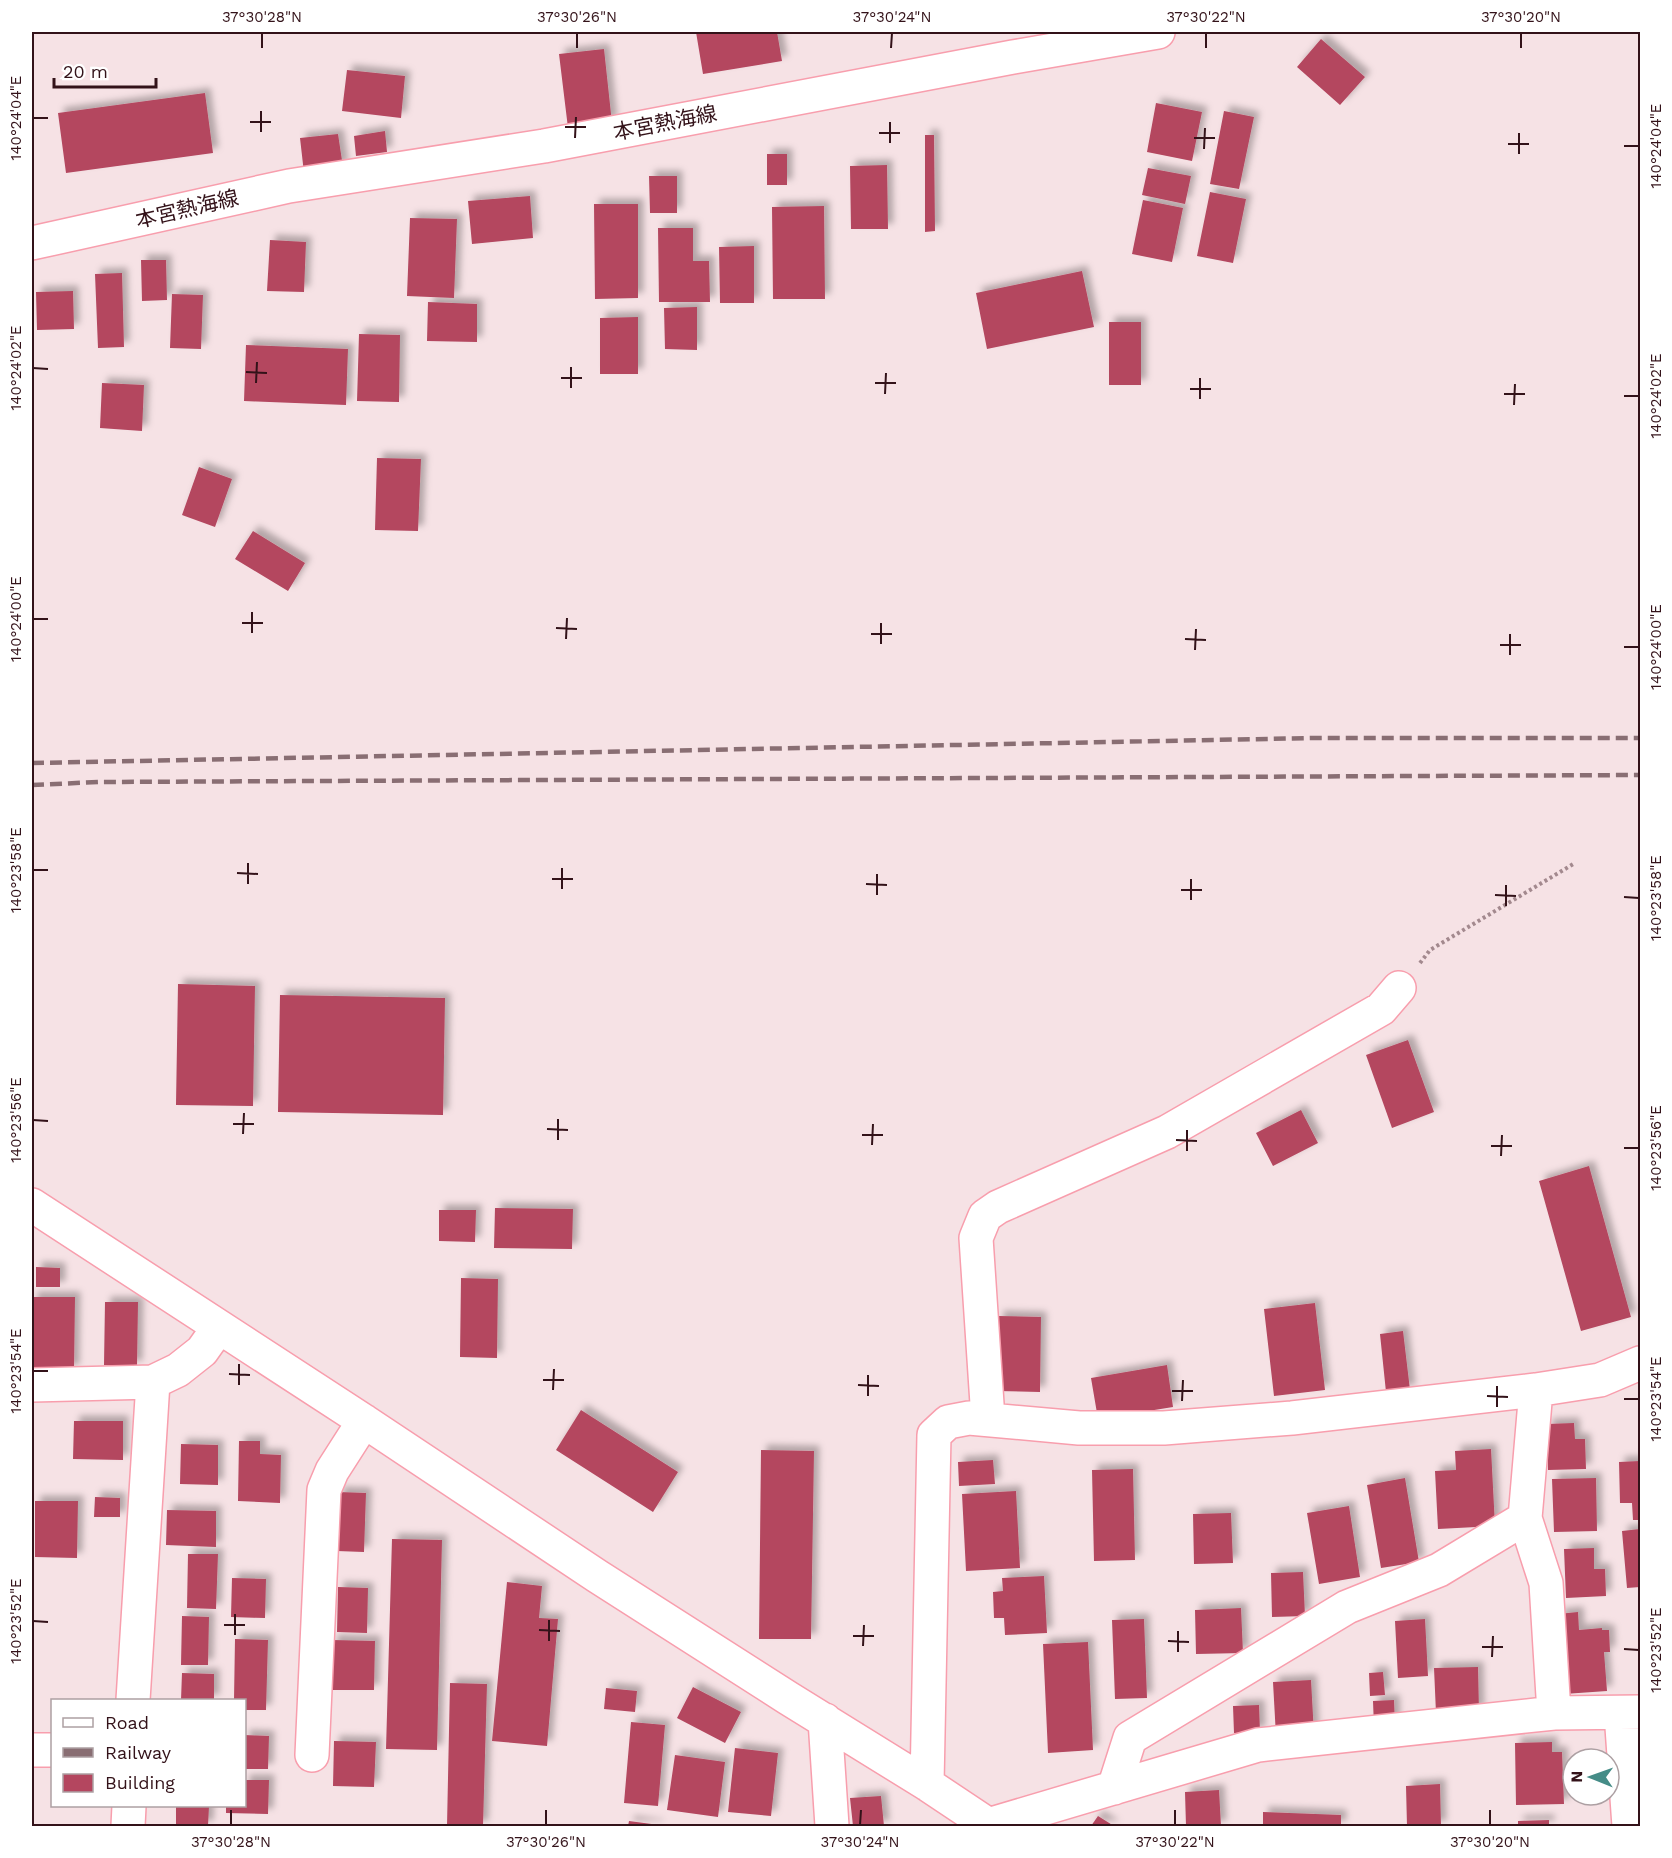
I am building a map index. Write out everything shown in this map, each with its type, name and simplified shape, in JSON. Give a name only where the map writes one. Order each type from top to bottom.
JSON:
[{"type":"street","name":"本宮熱海線","points":[[32,243],[289,186],[544,146],[1013,57],[1158,32]]},
{"type":"street","points":[[988,1419],[976,1238],[985,1216],[998,1207],[1167,1132],[1381,1009],[1399,987]]},
{"type":"street","points":[[32,1205],[597,1576],[927,1785],[975,1823],[1114,1788],[1258,1745],[1554,1713],[1631,1713],[1629,1827]]},
{"type":"street","points":[[32,1385],[153,1382],[178,1370],[202,1351],[219,1327]]},
{"type":"street","points":[[927,1785],[934,1436],[948,1422],[969,1418],[1079,1428],[1164,1428],[1292,1418],[1536,1390],[1600,1380],[1641,1363]]},
{"type":"street","points":[[133,1699],[153,1382]]},
{"type":"street","points":[[1536,1390],[1525,1518],[1546,1583],[1554,1713]]},
{"type":"street","points":[[312,1755],[324,1490],[332,1470],[364,1421]]},
{"type":"street","points":[[1114,1788],[1130,1737],[1347,1607],[1439,1570],[1525,1518]]},
{"type":"street","points":[[825,1720],[832,1827]]},
{"type":"street","points":[[32,1750],[51,1750]]},
{"type":"street","points":[[128,1827],[129,1807]]},
{"type":"path","points":[[1399,987],[1430,950],[1575,863]]},
{"type":"building","points":[[696,32],[777,32],[782,61],[703,74]]},
{"type":"building","points":[[1321,39],[1365,77],[1340,105],[1297,67]]},
{"type":"building","points":[[604,49],[612,123],[568,128],[559,54]]},
{"type":"building","points":[[347,70],[405,76],[401,118],[342,111]]},
{"type":"building","points":[[205,93],[213,153],[66,173],[58,113]]},
{"type":"building","points":[[1156,103],[1202,112],[1192,161],[1147,152]]},
{"type":"building","points":[[1224,111],[1254,117],[1239,189],[1210,184]]},
{"type":"building","points":[[385,131],[387,152],[356,156],[354,136]]},
{"type":"building","points":[[338,134],[343,167],[304,173],[300,138]]},
{"type":"building","points":[[925,135],[934,135],[935,231],[925,232]]},
{"type":"building","points":[[767,154],[787,154],[787,185],[767,185]]},
{"type":"building","points":[[887,165],[888,229],[851,229],[850,166]]},
{"type":"building","points":[[1148,168],[1191,176],[1185,204],[1142,195]]},
{"type":"building","points":[[649,176],[677,176],[677,213],[650,213]]},
{"type":"building","points":[[1210,192],[1246,199],[1233,263],[1197,256]]},
{"type":"building","points":[[530,196],[533,238],[472,244],[468,201]]},
{"type":"building","points":[[1143,200],[1183,208],[1172,262],[1132,254]]},
{"type":"building","points":[[594,204],[638,204],[638,298],[595,299]]},
{"type":"building","points":[[824,206],[825,299],[773,299],[772,207]]},
{"type":"building","points":[[410,218],[457,219],[454,298],[407,296]]},
{"type":"building","points":[[658,228],[693,228],[693,261],[709,261],[710,302],[659,302]]},
{"type":"building","points":[[270,240],[306,242],[304,292],[267,291]]},
{"type":"building","points":[[754,246],[754,303],[720,303],[719,247]]},
{"type":"building","points":[[141,260],[166,260],[167,300],[142,301]]},
{"type":"building","points":[[1082,271],[1094,327],[987,349],[976,293]]},
{"type":"building","points":[[122,273],[124,347],[98,348],[95,274]]},
{"type":"building","points":[[73,291],[74,329],[37,330],[36,292]]},
{"type":"building","points":[[172,294],[203,295],[201,349],[170,348]]},
{"type":"building","points":[[428,302],[477,304],[477,342],[427,341]]},
{"type":"building","points":[[697,307],[697,350],[665,349],[664,308]]},
{"type":"building","points":[[638,317],[638,374],[600,374],[600,318]]},
{"type":"building","points":[[1109,322],[1141,322],[1141,385],[1109,385]]},
{"type":"building","points":[[359,334],[400,335],[399,402],[357,401]]},
{"type":"building","points":[[246,345],[348,349],[346,405],[244,401]]},
{"type":"building","points":[[102,383],[144,385],[142,431],[100,428]]},
{"type":"building","points":[[377,458],[421,459],[418,531],[375,530]]},
{"type":"building","points":[[199,467],[232,479],[215,527],[182,515]]},
{"type":"building","points":[[253,531],[305,563],[288,591],[235,559]]},
{"type":"building","points":[[178,984],[255,986],[253,1106],[176,1105]]},
{"type":"building","points":[[280,995],[445,998],[443,1115],[278,1112]]},
{"type":"building","points":[[1408,1040],[1434,1112],[1392,1128],[1366,1055]]},
{"type":"building","points":[[1301,1110],[1318,1143],[1273,1166],[1256,1133]]},
{"type":"building","points":[[1589,1166],[1631,1317],[1581,1331],[1539,1181]]},
{"type":"building","points":[[495,1208],[573,1209],[572,1249],[494,1248]]},
{"type":"building","points":[[439,1210],[476,1210],[475,1242],[439,1241]]},
{"type":"building","points":[[36,1267],[60,1268],[60,1287],[36,1287]]},
{"type":"building","points":[[461,1278],[498,1279],[497,1358],[460,1357]]},
{"type":"building","points":[[32,1297],[75,1297],[74,1370],[32,1370]]},
{"type":"building","points":[[105,1302],[138,1302],[137,1366],[104,1365]]},
{"type":"building","points":[[1315,1303],[1325,1390],[1274,1396],[1264,1309]]},
{"type":"building","points":[[998,1316],[1041,1317],[1040,1392],[997,1391]]},
{"type":"building","points":[[1403,1331],[1410,1390],[1386,1392],[1380,1334]]},
{"type":"building","points":[[1167,1365],[1173,1407],[1098,1419],[1091,1378]]},
{"type":"building","points":[[581,1410],[678,1472],[653,1512],[556,1450]]},
{"type":"building","points":[[74,1421],[123,1421],[123,1460],[73,1459]]},
{"type":"building","points":[[1574,1423],[1575,1439],[1585,1439],[1586,1469],[1548,1470],[1547,1424]]},
{"type":"building","points":[[239,1441],[260,1441],[260,1454],[281,1455],[280,1503],[238,1501]]},
{"type":"building","points":[[181,1444],[218,1445],[218,1485],[180,1484]]},
{"type":"building","points":[[1491,1449],[1495,1526],[1438,1529],[1435,1471],[1456,1470],[1455,1451]]},
{"type":"building","points":[[761,1450],[814,1451],[811,1639],[759,1639]]},
{"type":"building","points":[[993,1460],[995,1484],[959,1486],[958,1462]]},
{"type":"building","points":[[1640,1461],[1640,1520],[1633,1520],[1632,1503],[1620,1503],[1619,1462]]},
{"type":"building","points":[[1133,1469],[1135,1560],[1094,1561],[1092,1470]]},
{"type":"building","points":[[1405,1478],[1419,1562],[1381,1568],[1367,1485]]},
{"type":"building","points":[[1596,1478],[1597,1531],[1554,1532],[1552,1479]]},
{"type":"building","points":[[1016,1491],[1020,1568],[966,1571],[962,1494]]},
{"type":"building","points":[[338,1492],[366,1493],[364,1552],[337,1551]]},
{"type":"building","points":[[95,1497],[120,1498],[120,1517],[94,1517]]},
{"type":"building","points":[[35,1501],[78,1501],[77,1558],[35,1557]]},
{"type":"building","points":[[1349,1506],[1360,1577],[1319,1584],[1307,1513]]},
{"type":"building","points":[[167,1510],[216,1511],[216,1547],[166,1545]]},
{"type":"building","points":[[1231,1513],[1233,1563],[1194,1564],[1193,1514]]},
{"type":"building","points":[[1640,1529],[1640,1587],[1627,1588],[1622,1531]]},
{"type":"building","points":[[392,1539],[442,1540],[437,1750],[386,1749]]},
{"type":"building","points":[[1594,1548],[1594,1569],[1605,1569],[1606,1596],[1566,1598],[1564,1549]]},
{"type":"building","points":[[188,1554],[218,1554],[216,1609],[187,1608]]},
{"type":"building","points":[[1303,1572],[1305,1616],[1272,1617],[1271,1573]]},
{"type":"building","points":[[1044,1576],[1047,1633],[1005,1635],[1004,1618],[994,1618],[993,1592],[1003,1591],[1002,1578]]},
{"type":"building","points":[[232,1578],[266,1579],[265,1618],[231,1617]]},
{"type":"building","points":[[507,1582],[542,1586],[539,1618],[558,1619],[547,1746],[492,1741]]},
{"type":"building","points":[[338,1587],[368,1588],[367,1633],[337,1632]]},
{"type":"building","points":[[1241,1608],[1243,1653],[1196,1654],[1195,1610]]},
{"type":"building","points":[[1578,1612],[1579,1630],[1602,1628],[1602,1630],[1609,1630],[1610,1652],[1604,1652],[1607,1691],[1564,1694],[1558,1614]]},
{"type":"building","points":[[182,1616],[209,1617],[208,1665],[181,1665]]},
{"type":"building","points":[[1144,1619],[1147,1698],[1115,1699],[1112,1620]]},
{"type":"building","points":[[1425,1619],[1428,1676],[1398,1678],[1395,1621]]},
{"type":"building","points":[[235,1639],[268,1640],[266,1710],[246,1710],[246,1699],[234,1699]]},
{"type":"building","points":[[332,1640],[375,1641],[374,1690],[330,1690]]},
{"type":"building","points":[[1088,1642],[1093,1750],[1048,1753],[1043,1644]]},
{"type":"building","points":[[1478,1667],[1479,1712],[1436,1713],[1434,1668]]},
{"type":"building","points":[[1383,1672],[1385,1695],[1370,1696],[1369,1673]]},
{"type":"building","points":[[182,1673],[214,1674],[214,1699],[181,1699]]},
{"type":"building","points":[[1311,1680],[1314,1734],[1276,1736],[1273,1682]]},
{"type":"building","points":[[450,1683],[487,1684],[483,1826],[447,1826]]},
{"type":"building","points":[[693,1687],[741,1712],[725,1743],[677,1718]]},
{"type":"building","points":[[606,1688],[637,1691],[635,1712],[604,1709]]},
{"type":"building","points":[[1394,1700],[1395,1725],[1374,1727],[1373,1701]]},
{"type":"building","points":[[1259,1705],[1260,1732],[1234,1733],[1233,1706]]},
{"type":"building","points":[[631,1722],[665,1725],[658,1806],[624,1803]]},
{"type":"building","points":[[246,1735],[269,1736],[268,1769],[246,1769]]},
{"type":"building","points":[[334,1741],[376,1742],[374,1787],[333,1786]]},
{"type":"building","points":[[1552,1742],[1552,1752],[1561,1752],[1561,1804],[1516,1805],[1515,1743]]},
{"type":"building","points":[[735,1748],[778,1753],[771,1816],[728,1812]]},
{"type":"building","points":[[675,1755],[725,1762],[718,1817],[667,1810]]},
{"type":"building","points":[[246,1780],[269,1780],[268,1814],[226,1813],[226,1807],[246,1807]]},
{"type":"building","points":[[1440,1784],[1441,1826],[1407,1826],[1406,1786]]},
{"type":"building","points":[[1219,1790],[1221,1826],[1186,1826],[1185,1792]]},
{"type":"building","points":[[881,1796],[884,1826],[853,1826],[850,1798]]},
{"type":"building","points":[[176,1807],[209,1807],[208,1826],[176,1826]]},
{"type":"building","points":[[1263,1812],[1341,1815],[1341,1826],[1263,1826]]},
{"type":"building","points":[[1098,1816],[1114,1826],[1091,1826]]},
{"type":"building","points":[[1549,1820],[1549,1826],[1518,1826],[1518,1821]]},
{"type":"building","points":[[629,1821],[659,1825],[659,1826],[628,1826]]},
{"type":"railway","points":[[32,763],[1315,738],[1640,738]]},
{"type":"railway","points":[[32,785],[99,782],[1640,775]]}]
